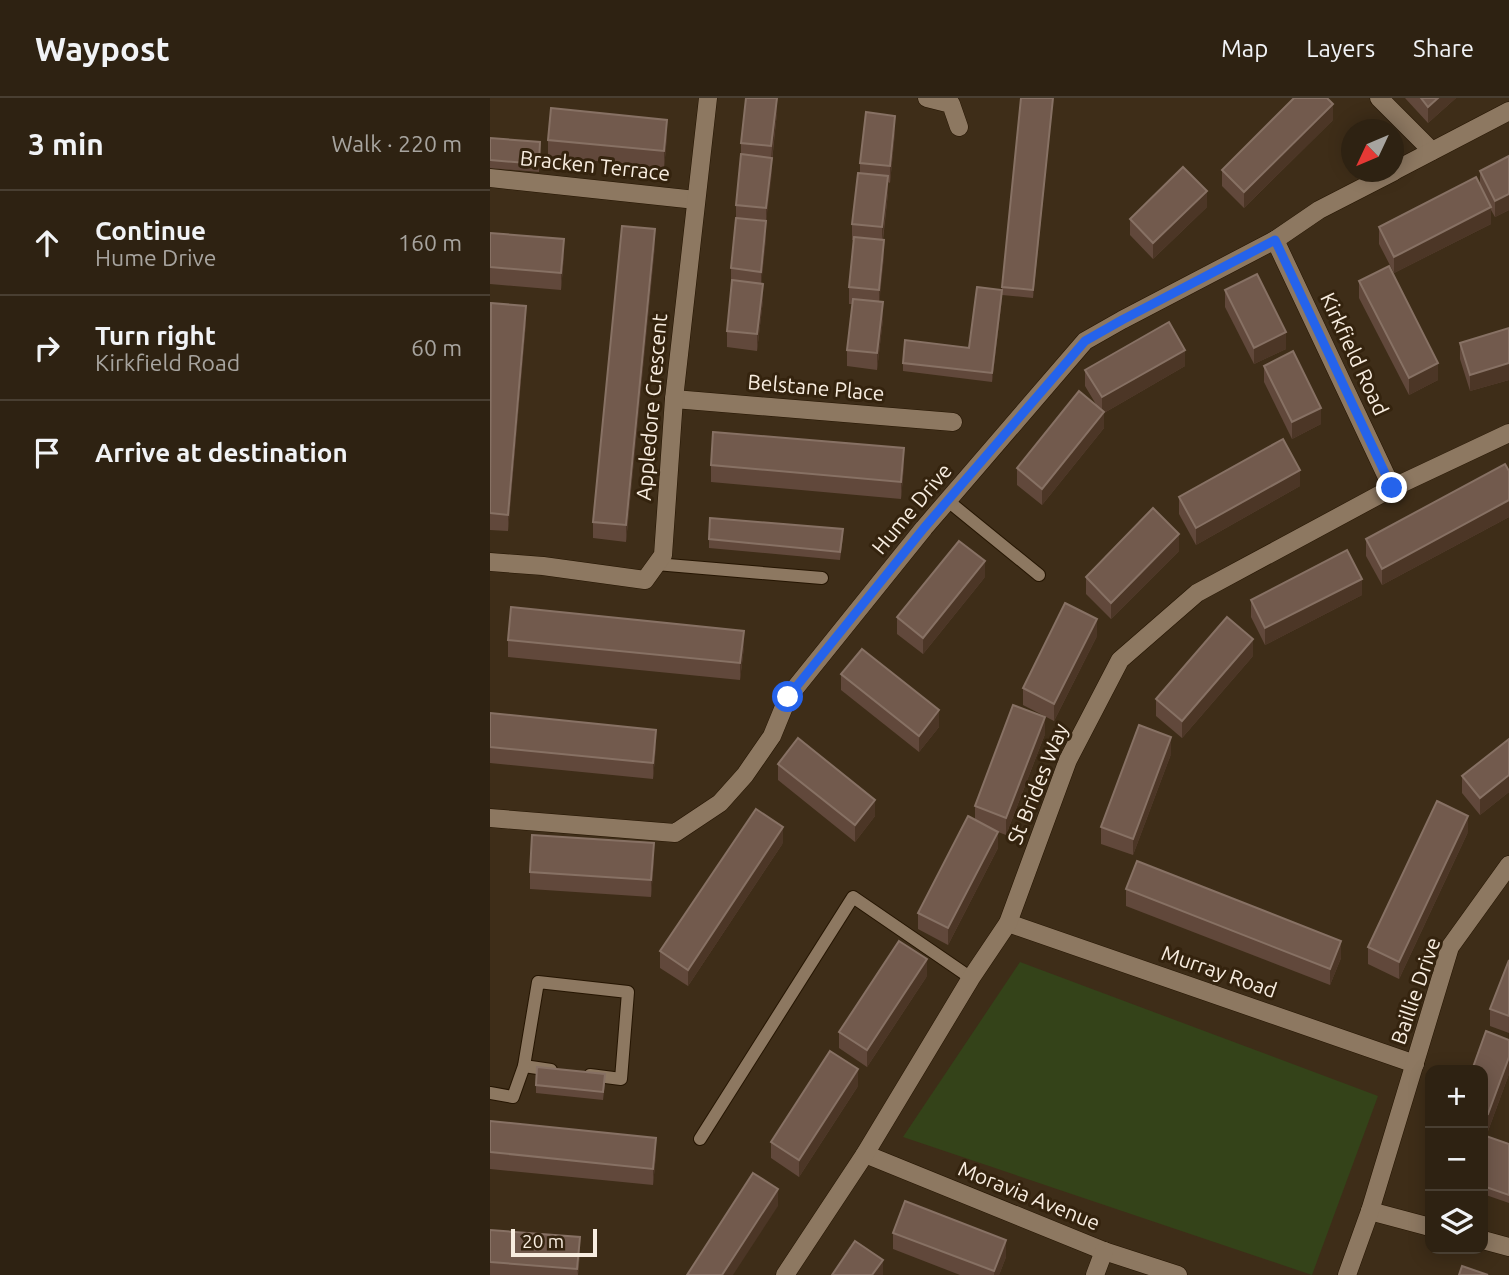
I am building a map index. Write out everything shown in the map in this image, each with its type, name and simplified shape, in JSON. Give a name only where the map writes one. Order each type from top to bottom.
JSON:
[{"type":"street","name":"Appledore Crescent","points":[[656,564],[663,555],[674,398],[708,98]]},
{"type":"street","points":[[927,98],[951,104],[959,127]]},
{"type":"street","points":[[1379,98],[1432,151]]},
{"type":"street","name":"Hume Drive","points":[[1404,165],[1509,111]]},
{"type":"street","name":"Bracken Terrace","points":[[490,178],[696,200]]},
{"type":"street","name":"Hume Drive","points":[[490,817],[675,833],[720,803],[745,775],[772,736],[788,697],[900,558],[1085,341],[1275,240],[1319,210],[1372,182]]},
{"type":"street","name":"Kirkfield Road","points":[[1275,240],[1392,488]]},
{"type":"street","name":"Belstane Place","points":[[674,398],[953,422]]},
{"type":"street","name":"St Brides Way","points":[[785,1275],[865,1154],[971,978],[1008,923],[1068,760],[1120,660],[1197,593],[1392,488],[1509,433]]},
{"type":"street","points":[[490,562],[543,566],[645,580],[656,564]]},
{"type":"street","name":"Baillie Drive","points":[[1415,1064],[1450,947],[1509,865]]},
{"type":"street","name":"Murray Road","points":[[1008,923],[1415,1064]]},
{"type":"street","points":[[1347,1275],[1370,1211],[1415,1064]]},
{"type":"street","name":"Moravia Avenue","points":[[865,1154],[1104,1251],[1178,1275]]},
{"type":"street","points":[[1370,1211],[1425,1226]]},
{"type":"street","points":[[1488,1241],[1509,1247]]},
{"type":"street","points":[[1095,1275],[1104,1251]]},
{"type":"lane","points":[[948,501],[1039,575]]},
{"type":"lane","points":[[656,564],[822,578]]},
{"type":"lane","points":[[700,1139],[853,897],[971,978]]},
{"type":"lane","points":[[490,1093],[513,1097],[524,1066],[538,982],[628,992],[621,1079],[524,1066]]},
{"type":"green space","points":[[1020,962],[1378,1096],[1312,1275],[903,1137]]},
{"type":"building","points":[[746,98],[777,98],[771,146],[741,143]]},
{"type":"building","points":[[1021,98],[1053,98],[1033,290],[1002,287]]},
{"type":"building","points":[[1294,98],[1327,98],[1333,104],[1244,192],[1222,170]]},
{"type":"building","points":[[1421,98],[1438,98],[1428,107]]},
{"type":"building","points":[[551,108],[667,120],[664,151],[548,140]]},
{"type":"building","points":[[866,112],[895,116],[890,166],[860,163]]},
{"type":"building","points":[[490,138],[540,142],[539,164],[490,160]]},
{"type":"building","points":[[741,154],[772,158],[766,208],[736,205]]},
{"type":"building","points":[[1509,156],[1509,194],[1495,201],[1480,171]]},
{"type":"building","points":[[1183,167],[1207,191],[1153,243],[1130,219]]},
{"type":"building","points":[[858,173],[888,176],[882,227],[852,224]]},
{"type":"building","points":[[1476,177],[1491,207],[1394,257],[1379,227]]},
{"type":"building","points":[[736,218],[766,221],[761,272],[731,268]]},
{"type":"building","points":[[622,226],[655,229],[626,525],[593,522]]},
{"type":"building","points":[[490,233],[564,239],[561,273],[490,267]]},
{"type":"building","points":[[854,237],[884,240],[879,290],[849,287]]},
{"type":"building","points":[[1389,266],[1438,363],[1409,378],[1359,281]]},
{"type":"building","points":[[1257,274],[1286,332],[1254,348],[1225,290]]},
{"type":"building","points":[[732,280],[763,284],[757,334],[727,331]]},
{"type":"building","points":[[977,287],[1002,290],[992,373],[903,363],[905,340],[969,348]]},
{"type":"building","points":[[853,299],[883,302],[877,353],[847,350]]},
{"type":"building","points":[[491,303],[526,306],[508,515],[490,513]]},
{"type":"building","points":[[1169,322],[1185,350],[1102,397],[1085,370]]},
{"type":"building","points":[[1509,328],[1509,363],[1470,375],[1460,343]]},
{"type":"building","points":[[1293,351],[1321,408],[1292,422],[1264,366]]},
{"type":"building","points":[[1079,391],[1104,412],[1042,489],[1017,468]]},
{"type":"building","points":[[713,432],[904,448],[901,482],[711,465]]},
{"type":"building","points":[[1283,439],[1300,470],[1196,528],[1179,497]]},
{"type":"building","points":[[1505,464],[1509,471],[1509,500],[1382,569],[1366,539]]},
{"type":"building","points":[[1153,508],[1179,534],[1111,603],[1086,577]]},
{"type":"building","points":[[710,518],[843,529],[840,552],[709,539]]},
{"type":"building","points":[[959,541],[985,561],[923,638],[897,617]]},
{"type":"building","points":[[1347,550],[1362,579],[1265,628],[1251,600]]},
{"type":"building","points":[[1065,603],[1097,619],[1054,704],[1023,688]]},
{"type":"building","points":[[511,607],[744,631],[740,663],[508,640]]},
{"type":"building","points":[[1227,617],[1253,639],[1182,721],[1156,699]]},
{"type":"building","points":[[862,649],[939,710],[919,736],[841,674]]},
{"type":"building","points":[[1013,705],[1045,717],[1006,818],[975,806]]},
{"type":"building","points":[[490,713],[656,730],[653,763],[490,747]]},
{"type":"building","points":[[1139,725],[1171,737],[1133,839],[1101,827]]},
{"type":"building","points":[[798,738],[875,800],[855,825],[778,764]]},
{"type":"building","points":[[1509,739],[1509,775],[1480,798],[1462,776]]},
{"type":"building","points":[[1437,801],[1468,816],[1399,962],[1368,947]]},
{"type":"building","points":[[756,809],[783,827],[688,970],[660,951]]},
{"type":"building","points":[[968,816],[998,832],[948,928],[918,913]]},
{"type":"building","points":[[532,835],[654,843],[651,880],[530,872]]},
{"type":"building","points":[[1137,861],[1341,941],[1330,969],[1126,889]]},
{"type":"building","points":[[899,941],[927,959],[867,1050],[839,1032]]},
{"type":"building","points":[[1509,960],[1509,1016],[1490,1009]]},
{"type":"building","points":[[1486,1031],[1509,1040],[1509,1057],[1488,1114],[1488,1065],[1474,1065]]},
{"type":"building","points":[[830,1051],[858,1069],[799,1160],[771,1142]]},
{"type":"building","points":[[537,1067],[605,1074],[603,1092],[536,1085]]},
{"type":"building","points":[[490,1121],[656,1138],[653,1169],[490,1152]]},
{"type":"building","points":[[1488,1137],[1509,1144],[1509,1195],[1488,1188]]},
{"type":"building","points":[[753,1173],[778,1189],[722,1275],[687,1275]]},
{"type":"building","points":[[905,1201],[1006,1240],[994,1271],[893,1233]]},
{"type":"building","points":[[490,1230],[580,1237],[577,1269],[490,1262]]},
{"type":"building","points":[[855,1241],[883,1260],[872,1275],[832,1275]]},
{"type":"building","points":[[1462,1266],[1488,1275],[1459,1275]]},
{"type":"route","points":[[788,697],[924,528],[1085,341],[1275,240],[1392,488]]}]
